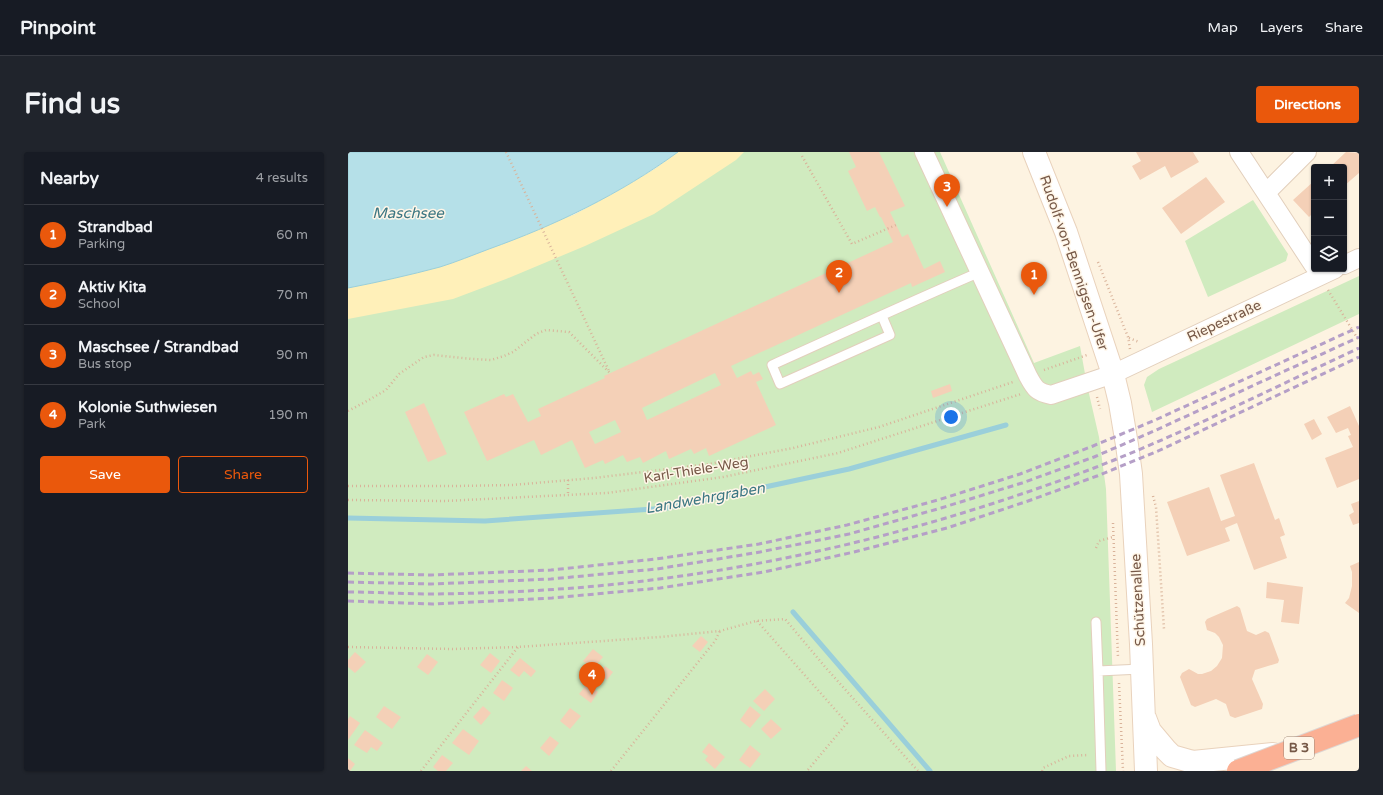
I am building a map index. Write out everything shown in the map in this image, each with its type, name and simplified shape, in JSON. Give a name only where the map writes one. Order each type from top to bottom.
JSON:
[{"type":"highway","name":"B 3","points":[[1238,771],[1359,725]]},
{"type":"street","points":[[924,152],[1029,377],[1043,393],[1051,395],[1113,374]]},
{"type":"street","name":"Rudolf-von-Bennigsen-Ufer","points":[[1034,152],[1066,232],[1113,374],[1125,429]]},
{"type":"street","points":[[1239,152],[1311,256]]},
{"type":"street","points":[[1266,193],[1307,152]]},
{"type":"street","points":[[1347,264],[1359,258]]},
{"type":"street","name":"Riepestraße","points":[[1113,374],[1317,272]]},
{"type":"street","name":"Schützenallee","points":[[1125,429],[1131,474],[1146,771]]},
{"type":"street","points":[[1144,715],[1150,731],[1172,756],[1193,762],[1302,752]]},
{"type":"street","points":[[1248,771],[1359,731]]},
{"type":"lane","points":[[882,316],[890,335],[780,384],[772,366],[882,316],[980,272]]},
{"type":"lane","points":[[1096,622],[1101,771]]},
{"type":"lane","points":[[1098,671],[1142,669]]},
{"type":"path","points":[[348,411],[386,390],[399,374],[424,357],[434,355],[491,360],[513,352],[536,334],[546,330],[569,332],[610,373],[506,152]]},
{"type":"path","points":[[802,156],[852,244],[896,225]]},
{"type":"path","points":[[1322,272],[1359,341]]},
{"type":"path","points":[[348,486],[512,485],[594,478],[709,464],[793,448],[879,427],[1029,377],[1087,355]]},
{"type":"path","name":"Karl-Thiele-Weg","points":[[348,500],[444,501],[607,493],[723,477],[838,453],[879,441],[1029,377]]},
{"type":"path","points":[[568,480],[568,495]]},
{"type":"path","points":[[1152,494],[1156,507],[1164,629]]},
{"type":"path","points":[[1113,516],[1123,771]]},
{"type":"path","points":[[1096,548],[1099,541],[1113,537]]},
{"type":"path","points":[[348,647],[444,649],[518,647],[660,637],[720,630],[756,621],[785,619],[826,668],[918,771]]},
{"type":"path","points":[[756,621],[847,723],[807,771]]},
{"type":"path","points":[[611,771],[715,641],[720,630]]},
{"type":"path","points":[[421,771],[518,647]]},
{"type":"path","points":[[1042,771],[1043,768],[1069,756],[1101,754]]},
{"type":"green space","points":[[678,152],[940,152],[1034,363],[1080,346],[1099,437],[1106,489],[1116,771],[348,771],[348,288],[376,282],[574,215],[655,169]]},
{"type":"green space","points":[[1253,200],[1288,254],[1286,261],[1208,297],[1185,241]]},
{"type":"green space","points":[[1359,276],[1359,314],[1152,412],[1144,385],[1147,377],[1159,369]]},
{"type":"sand","points":[[678,152],[744,152],[736,160],[654,214],[585,246],[453,299],[348,319],[348,288],[376,282],[574,215],[655,169]]},
{"type":"water","name":"Maschsee","points":[[348,152],[678,152],[633,182],[610,195],[539,230],[440,267],[348,288]]},
{"type":"building","points":[[849,152],[879,152],[905,206],[890,212],[902,237],[908,234],[924,269],[940,261],[945,272],[912,287],[911,283],[731,366],[737,378],[751,371],[753,375],[759,372],[763,379],[756,382],[776,425],[709,456],[706,448],[694,454],[691,449],[669,459],[666,451],[643,463],[640,457],[627,462],[623,455],[605,464],[603,460],[585,468],[572,440],[541,455],[534,440],[487,461],[464,412],[504,394],[506,397],[513,394],[528,422],[541,416],[538,409],[605,378],[604,376],[893,242],[875,207],[867,211],[848,171],[856,167]],"holes":[[[715,373],[721,385],[647,420],[642,408]],[[615,420],[621,432],[595,444],[589,432]]]},
{"type":"building","points":[[1136,152],[1193,152],[1199,162],[1171,178],[1165,166],[1140,180],[1132,166],[1141,161]]},
{"type":"building","points":[[1346,152],[1359,153],[1359,173],[1347,183],[1347,164],[1333,164]]},
{"type":"building","points":[[1206,177],[1225,202],[1181,234],[1162,208]]},
{"type":"building","points":[[1311,184],[1311,215],[1309,217],[1293,200]]},
{"type":"building","points":[[950,384],[952,391],[933,398],[931,391]]},
{"type":"building","points":[[424,403],[447,454],[428,462],[405,412]]},
{"type":"building","points":[[1350,406],[1359,426],[1359,479],[1337,488],[1325,458],[1353,447],[1348,436],[1351,435],[1348,428],[1336,433],[1327,417]]},
{"type":"building","points":[[1314,419],[1322,434],[1312,440],[1304,424]]},
{"type":"building","points":[[1254,463],[1275,520],[1279,518],[1285,535],[1280,537],[1287,558],[1254,570],[1237,523],[1225,528],[1230,541],[1187,556],[1167,502],[1209,487],[1221,521],[1235,516],[1220,475]]},
{"type":"building","points":[[1359,501],[1359,523],[1353,525],[1349,515],[1354,512],[1351,504]]},
{"type":"building","points":[[1359,562],[1359,613],[1345,603],[1349,598],[1352,586],[1352,572],[1350,566]]},
{"type":"building","points":[[1267,582],[1303,587],[1299,624],[1281,622],[1284,600],[1266,598]]},
{"type":"building","points":[[1237,606],[1240,608],[1247,631],[1256,635],[1265,631],[1269,633],[1279,660],[1278,663],[1255,670],[1252,679],[1263,704],[1262,709],[1235,718],[1230,716],[1226,704],[1216,699],[1195,707],[1191,705],[1180,677],[1182,673],[1189,669],[1198,674],[1202,674],[1211,671],[1217,666],[1222,658],[1223,645],[1215,633],[1207,630],[1205,622],[1207,619]]},
{"type":"building","points":[[701,636],[708,642],[700,652],[692,646]]},
{"type":"building","points":[[593,649],[603,657],[593,669],[583,661]]},
{"type":"building","points":[[355,652],[366,662],[355,673],[348,667],[348,660]]},
{"type":"building","points":[[490,653],[500,661],[491,673],[480,665]]},
{"type":"building","points":[[427,654],[438,662],[428,675],[417,667]]},
{"type":"building","points":[[520,658],[536,671],[531,677],[524,671],[519,677],[510,670]]},
{"type":"building","points":[[605,666],[613,672],[607,680],[599,674]]},
{"type":"building","points":[[502,680],[513,688],[504,701],[493,693]]},
{"type":"building","points":[[587,684],[598,692],[591,703],[579,694]]},
{"type":"building","points":[[765,689],[775,699],[764,711],[753,701]]},
{"type":"building","points":[[384,706],[401,717],[392,729],[376,717]]},
{"type":"building","points":[[483,706],[491,713],[481,725],[473,717]]},
{"type":"building","points":[[750,706],[761,715],[750,728],[740,720]]},
{"type":"building","points":[[570,708],[581,716],[570,729],[560,721]]},
{"type":"building","points":[[350,716],[360,723],[348,740],[348,719]]},
{"type":"building","points":[[771,719],[782,729],[771,739],[761,729]]},
{"type":"building","points":[[463,729],[479,741],[469,755],[452,743]]},
{"type":"building","points":[[365,730],[383,743],[377,751],[371,747],[367,753],[354,745]]},
{"type":"building","points":[[550,736],[559,743],[549,756],[540,748]]},
{"type":"building","points":[[709,743],[725,757],[715,769],[705,760],[708,756],[702,752]]},
{"type":"building","points":[[750,745],[761,754],[750,768],[739,760]]},
{"type":"building","points":[[442,755],[453,763],[446,771],[438,771],[433,767]]},
{"type":"building","points":[[348,758],[355,764],[350,771],[348,771]]},
{"type":"building","points":[[526,766],[532,771],[521,771]]},
{"type":"waterway","name":"Landwehrgraben","points":[[348,518],[485,521],[667,508],[849,469],[1006,425]]},
{"type":"waterway","points":[[793,612],[930,771]]},
{"type":"railway","points":[[348,573],[431,575],[551,570],[656,559],[759,544],[847,525],[938,500],[1020,474],[1093,446],[1153,421],[1359,327]]},
{"type":"railway","points":[[348,582],[431,584],[551,579],[657,569],[760,552],[849,534],[1022,483],[1094,457],[1359,337]]},
{"type":"railway","points":[[348,592],[422,594],[461,593],[546,590],[603,585],[715,571],[825,550],[988,505],[1094,468],[1194,425],[1359,348]]},
{"type":"railway","points":[[348,601],[432,604],[552,598],[660,588],[764,572],[854,552],[947,528],[1097,476],[1158,451],[1359,357]]},
{"type":"place","name":"Maschsee / Strandbad","points":[[947,207]]},
{"type":"place","name":"Aktiv Kita","points":[[839,293]]},
{"type":"place","name":"Strandbad","points":[[1034,295]]},
{"type":"place","name":"Kolonie Suthwiesen","points":[[592,695]]}]
